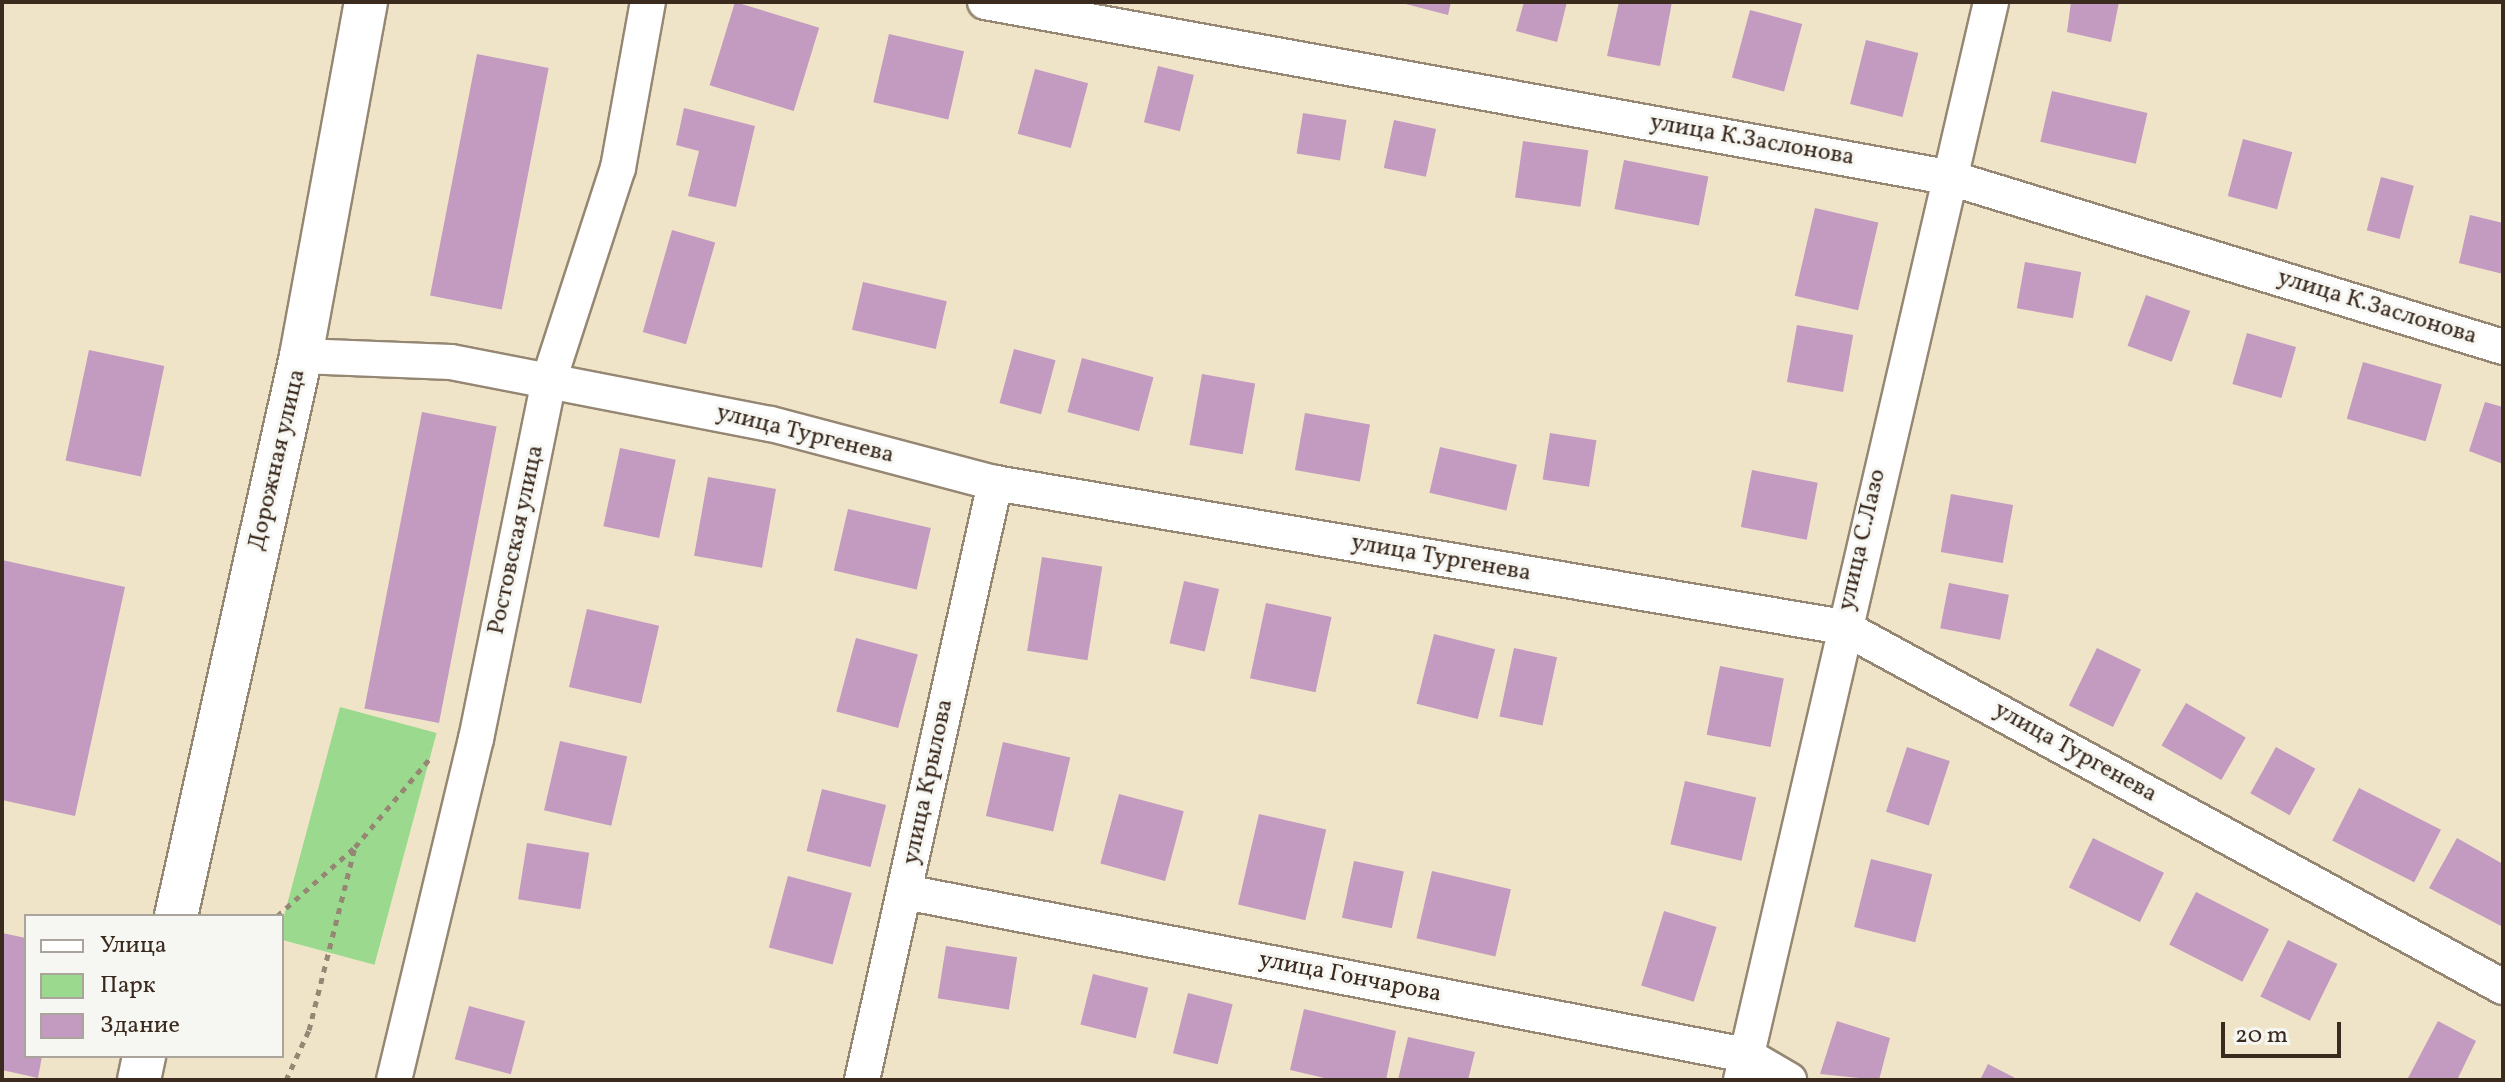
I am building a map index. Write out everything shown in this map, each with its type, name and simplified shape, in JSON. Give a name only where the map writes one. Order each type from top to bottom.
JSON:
[{"type":"street","name":"Дорожная улица","points":[[176,914],[301,356],[366,2]]},
{"type":"street","name":"Ростовская улица","points":[[394,1080],[476,739],[549,380],[618,168],[648,2]]},
{"type":"street","name":"улица К.Заслонова","points":[[985,2],[1947,177],[2503,347]]},
{"type":"street","name":"улица С.Лазо","points":[[1744,1068],[1947,177],[1991,2]]},
{"type":"street","name":"улица Тургенева","points":[[301,356],[451,362],[771,424],[995,483],[1843,627],[2503,987]]},
{"type":"street","name":"улица Крылова","points":[[862,1080],[995,483]]},
{"type":"street","name":"улица Гончарова","points":[[905,892],[1789,1080]]},
{"type":"street","points":[[139,1080],[144,1058]]},
{"type":"path","points":[[279,914],[355,847],[450,738],[476,739]]},
{"type":"path","points":[[286,1080],[309,1030],[355,847]]},
{"type":"green space","points":[[340,707],[437,733],[374,965],[284,940],[284,916]]},
{"type":"building","points":[[735,2],[819,28],[794,111],[710,85]]},
{"type":"building","points":[[1398,2],[1451,2],[1448,15]]},
{"type":"building","points":[[1524,2],[1567,2],[1557,42],[1516,31]]},
{"type":"building","points":[[1619,2],[1672,2],[1660,66],[1607,56]]},
{"type":"building","points":[[2071,2],[2119,2],[2111,42],[2067,32]]},
{"type":"building","points":[[1750,10],[1802,24],[1784,92],[1732,78]]},
{"type":"building","points":[[889,34],[964,51],[948,120],[873,102]]},
{"type":"building","points":[[1866,40],[1918,53],[1902,117],[1850,104]]},
{"type":"building","points":[[477,54],[549,68],[502,309],[430,295]]},
{"type":"building","points":[[1158,66],[1194,75],[1180,131],[1144,122]]},
{"type":"building","points":[[1035,69],[1088,83],[1071,148],[1018,134]]},
{"type":"building","points":[[2052,91],[2147,113],[2136,164],[2040,142]]},
{"type":"building","points":[[684,108],[755,126],[736,207],[688,196],[699,151],[676,145]]},
{"type":"building","points":[[1303,113],[1346,120],[1340,160],[1297,153]]},
{"type":"building","points":[[1394,120],[1436,129],[1426,177],[1384,168]]},
{"type":"building","points":[[2243,139],[2292,152],[2277,209],[2228,196]]},
{"type":"building","points":[[1523,141],[1588,150],[1580,207],[1515,197]]},
{"type":"building","points":[[1624,160],[1708,176],[1699,225],[1614,209]]},
{"type":"building","points":[[2381,177],[2414,186],[2400,239],[2367,230]]},
{"type":"building","points":[[1815,208],[1878,223],[1858,310],[1795,296]]},
{"type":"building","points":[[2470,215],[2503,223],[2503,274],[2459,263]]},
{"type":"building","points":[[672,230],[715,242],[686,344],[643,332]]},
{"type":"building","points":[[2025,262],[2081,272],[2073,318],[2017,308]]},
{"type":"building","points":[[863,282],[947,301],[936,349],[852,330]]},
{"type":"building","points":[[2146,295],[2190,311],[2172,362],[2128,346]]},
{"type":"building","points":[[1797,325],[1853,335],[1843,392],[1787,382]]},
{"type":"building","points":[[2247,333],[2296,347],[2281,398],[2232,384]]},
{"type":"building","points":[[1014,349],[1056,360],[1041,414],[1000,403]]},
{"type":"building","points":[[89,350],[164,366],[141,477],[66,461]]},
{"type":"building","points":[[1082,358],[1153,377],[1139,431],[1068,412]]},
{"type":"building","points":[[2363,362],[2442,385],[2426,441],[2347,419]]},
{"type":"building","points":[[1202,374],[1255,383],[1243,454],[1189,445]]},
{"type":"building","points":[[2485,402],[2503,407],[2503,464],[2469,451]]},
{"type":"building","points":[[422,412],[497,427],[439,723],[364,708]]},
{"type":"building","points":[[1305,413],[1370,424],[1360,482],[1295,470]]},
{"type":"building","points":[[1550,433],[1596,440],[1589,487],[1543,479]]},
{"type":"building","points":[[1440,447],[1517,465],[1506,511],[1429,493]]},
{"type":"building","points":[[620,448],[676,460],[659,538],[603,526]]},
{"type":"building","points":[[1752,470],[1818,483],[1807,540],[1741,527]]},
{"type":"building","points":[[708,477],[776,489],[762,568],[694,556]]},
{"type":"building","points":[[1951,494],[2013,505],[2003,563],[1941,552]]},
{"type":"building","points":[[848,509],[931,528],[917,590],[834,570]]},
{"type":"building","points":[[1042,557],[1102,567],[1087,660],[1027,651]]},
{"type":"building","points":[[2,560],[125,587],[75,816],[2,800]]},
{"type":"building","points":[[1184,581],[1219,589],[1205,651],[1170,643]]},
{"type":"building","points":[[1949,583],[2009,595],[2000,640],[1940,628]]},
{"type":"building","points":[[1266,603],[1332,617],[1316,692],[1250,678]]},
{"type":"building","points":[[587,609],[659,626],[641,704],[569,687]]},
{"type":"building","points":[[1434,634],[1495,649],[1478,719],[1417,704]]},
{"type":"building","points":[[856,638],[918,655],[898,728],[836,711]]},
{"type":"building","points":[[1514,648],[1557,657],[1542,726],[1499,716]]},
{"type":"building","points":[[2097,648],[2141,669],[2113,727],[2069,706]]},
{"type":"building","points":[[1720,666],[1784,678],[1770,747],[1707,735]]},
{"type":"building","points":[[2186,703],[2246,738],[2221,780],[2162,745]]},
{"type":"building","points":[[560,741],[627,757],[611,826],[544,810]]},
{"type":"building","points":[[1003,742],[1070,758],[1053,832],[986,816]]},
{"type":"building","points":[[1907,747],[1950,761],[1929,826],[1886,812]]},
{"type":"building","points":[[2276,747],[2315,769],[2290,815],[2250,793]]},
{"type":"building","points":[[1685,781],[1756,797],[1742,861],[1670,844]]},
{"type":"building","points":[[2359,788],[2441,830],[2414,882],[2332,841]]},
{"type":"building","points":[[822,789],[886,805],[871,867],[807,851]]},
{"type":"building","points":[[1119,794],[1184,811],[1165,881],[1100,864]]},
{"type":"building","points":[[1259,814],[1326,830],[1305,920],[1238,905]]},
{"type":"building","points":[[2093,838],[2164,873],[2140,922],[2069,887]]},
{"type":"building","points":[[2457,838],[2503,864],[2503,927],[2429,888]]},
{"type":"building","points":[[527,843],[589,853],[580,909],[518,899]]},
{"type":"building","points":[[1871,859],[1932,874],[1915,942],[1854,927]]},
{"type":"building","points":[[1354,861],[1404,872],[1392,928],[1342,918]]},
{"type":"building","points":[[1432,871],[1511,889],[1495,956],[1416,938]]},
{"type":"building","points":[[788,876],[852,893],[833,965],[769,947]]},
{"type":"building","points":[[2196,892],[2269,929],[2242,982],[2169,945]]},
{"type":"building","points":[[1664,911],[1717,927],[1694,1002],[1641,986]]},
{"type":"building","points":[[2,933],[24,938],[24,1058],[42,1058],[38,1078],[2,1070]]},
{"type":"building","points":[[2288,940],[2337,964],[2310,1021],[2260,997]]},
{"type":"building","points":[[946,946],[1017,957],[1009,1010],[938,998]]},
{"type":"building","points":[[1093,974],[1148,988],[1136,1038],[1080,1024]]},
{"type":"building","points":[[1188,993],[1233,1004],[1218,1064],[1173,1053]]},
{"type":"building","points":[[469,1006],[525,1021],[511,1074],[455,1059]]},
{"type":"building","points":[[1304,1009],[1396,1031],[1386,1080],[1333,1080],[1290,1070]]},
{"type":"building","points":[[1837,1021],[1890,1038],[1879,1080],[1820,1074]]},
{"type":"building","points":[[2438,1021],[2476,1041],[2457,1080],[2407,1080]]},
{"type":"building","points":[[1408,1037],[1475,1052],[1468,1080],[1398,1080]]},
{"type":"building","points":[[1988,1064],[2019,1080],[1980,1080]]}]
